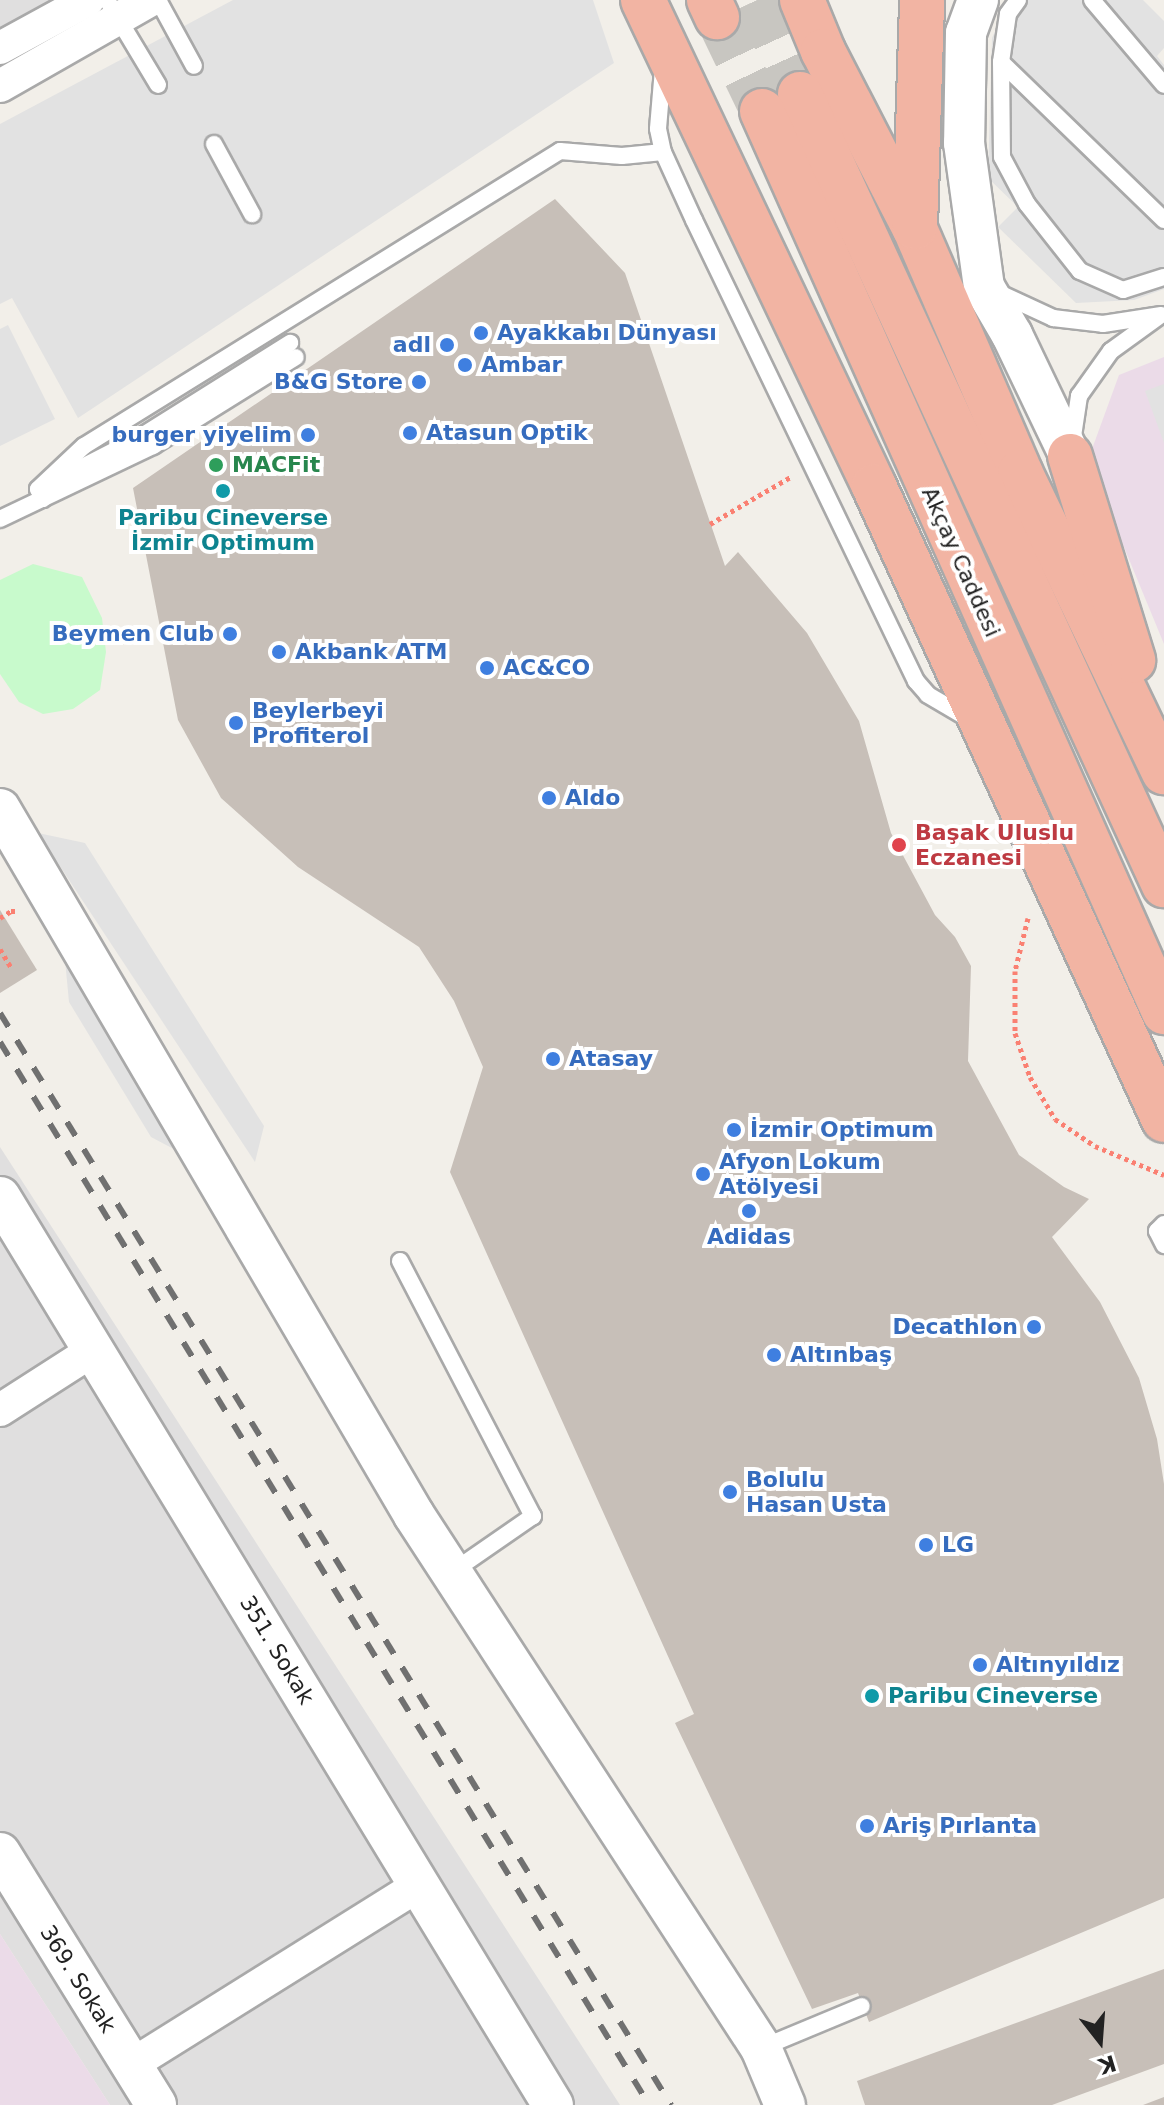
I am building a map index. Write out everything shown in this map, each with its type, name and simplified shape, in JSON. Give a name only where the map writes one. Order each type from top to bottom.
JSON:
[{"type":"highway","points":[[643,0],[666,55],[874,486],[1164,1120]]},
{"type":"highway","points":[[915,229],[922,0]]},
{"type":"highway","points":[[806,3],[823,51],[915,229],[965,294],[1020,472],[1160,764]]},
{"type":"highway","name":"Akçay Caddesi","points":[[1164,885],[781,102],[1164,1012]]},
{"type":"highway","points":[[1070,456],[1121,614],[1160,764]]},
{"type":"street","points":[[0,48],[88,0]]},
{"type":"street","points":[[0,86],[113,8],[151,0]]},
{"type":"street","points":[[978,0],[966,33],[965,294],[1012,335],[1070,456]]},
{"type":"street","points":[[0,809],[263,1262],[452,1572],[761,2048],[788,2098]]},
{"type":"street","name":"351. Sokak","points":[[0,1197],[553,2105]]},
{"type":"street","points":[[0,1410],[95,1349]]},
{"type":"street","name":"369. Sokak","points":[[0,1853],[156,2105]]},
{"type":"street","points":[[131,2065],[419,1885]]},
{"type":"lane","points":[[158,0],[194,66]]},
{"type":"lane","points":[[1018,0],[1008,14],[1001,62],[1002,157],[1027,204],[1080,271],[1123,290],[1164,277]]},
{"type":"lane","points":[[1092,0],[1164,84]]},
{"type":"lane","points":[[113,8],[158,85]]},
{"type":"lane","points":[[666,55],[658,129],[663,152],[916,681],[946,707],[982,724]]},
{"type":"lane","points":[[1001,62],[1164,220]]},
{"type":"lane","points":[[214,144],[252,214]]},
{"type":"lane","points":[[0,519],[40,494],[84,446],[560,151],[622,156],[663,152]]},
{"type":"lane","points":[[965,294],[1053,318],[1103,324],[1162,315]]},
{"type":"lane","points":[[1070,456],[1079,396],[1111,351],[1162,315]]},
{"type":"lane","points":[[0,507],[40,494],[153,446],[293,350]]},
{"type":"lane","points":[[1164,1224],[1157,1231],[1164,1245]]},
{"type":"lane","points":[[400,1261],[533,1516],[452,1572]]},
{"type":"lane","points":[[761,2048],[862,2006]]},
{"type":"path","points":[[710,524],[811,465]]},
{"type":"path","points":[[1046,864],[1029,911],[1015,971],[1015,1033],[1030,1077],[1055,1119],[1095,1146],[1164,1175]]},
{"type":"path","points":[[0,949],[11,967]]},
{"type":"shaded area","points":[[0,0],[73,0],[0,40]]},
{"type":"shaded area","points":[[233,0],[593,0],[614,63],[78,418],[12,298],[0,304],[0,124]]},
{"type":"shaded area","points":[[1010,0],[1143,0],[1164,21],[1164,48],[1157,56],[1164,65],[1164,289],[1134,300],[1076,303],[998,227],[1018,207],[988,178],[992,38]]},
{"type":"shaded area","points":[[8,325],[55,419],[0,446],[0,329]]},
{"type":"shaded area","points":[[1164,357],[1164,644],[1088,460],[1119,375]]},
{"type":"shaded area","points":[[1164,384],[1164,443],[1145,391]]},
{"type":"shaded area","points":[[38,833],[85,843],[264,1126],[255,1162]]},
{"type":"shaded area","points":[[65,960],[187,1156],[151,1137],[69,1002]]},
{"type":"shaded area","points":[[0,1147],[620,2105],[110,2105],[0,1934]]},
{"type":"shaded area","points":[[0,1934],[110,2105],[0,2105]]},
{"type":"green space","points":[[33,564],[82,577],[102,618],[106,652],[100,690],[73,709],[43,714],[19,702],[0,674],[0,580]]},
{"type":"building","name":"İzmir Optimum","points":[[555,199],[625,273],[725,566],[738,552],[807,633],[859,721],[891,833],[935,915],[955,937],[971,966],[968,1061],[1019,1155],[1064,1187],[1089,1199],[1052,1237],[1100,1302],[1139,1378],[1157,1439],[1164,1484],[1164,1898],[869,2022],[858,1993],[812,2009],[675,1723],[694,1714],[450,1172],[483,1067],[454,1001],[419,947],[298,867],[221,798],[178,720],[133,488]]},
{"type":"building","points":[[0,910],[37,970],[0,993]]},
{"type":"building","points":[[1164,1969],[1164,2064],[1052,2105],[865,2105],[857,2081]]},
{"type":"building","points":[[1164,2097],[1164,2105],[1143,2105]]},
{"type":"tunnel","points":[[757,0],[800,94]]},
{"type":"tunnel","points":[[717,17],[762,111]]},
{"type":"railway","points":[[0,1013],[671,2105]]},
{"type":"railway","points":[[0,1042],[649,2105]]},
{"type":"place","name":"Ayakkabı Dünyası","points":[[481,333]]},
{"type":"place","name":"adl","points":[[447,345]]},
{"type":"place","name":"Ambar","points":[[465,365]]},
{"type":"place","name":"B&G Store","points":[[419,382]]},
{"type":"place","name":"Atasun Optik","points":[[410,433]]},
{"type":"place","name":"burger yiyelim","points":[[308,435]]},
{"type":"place","name":"MACFit","points":[[216,465]]},
{"type":"place","name":"Paribu Cineverse İzmir Optimum","points":[[223,491]]},
{"type":"place","name":"Beymen Club","points":[[230,634]]},
{"type":"place","name":"Akbank ATM","points":[[279,652]]},
{"type":"place","name":"AC&CO","points":[[487,668]]},
{"type":"place","name":"Beylerbeyi Profiterol","points":[[236,723]]},
{"type":"place","name":"Aldo","points":[[549,798]]},
{"type":"place","name":"Başak Uluslu Eczanesi","points":[[899,845]]},
{"type":"place","name":"Atasay","points":[[553,1059]]},
{"type":"place","name":"İzmir Optimum","points":[[734,1130]]},
{"type":"place","name":"Afyon Lokum Atölyesi","points":[[703,1174]]},
{"type":"place","name":"Adidas","points":[[749,1211]]},
{"type":"place","name":"Decathlon","points":[[1034,1327]]},
{"type":"place","name":"Altınbaş","points":[[774,1355]]},
{"type":"place","name":"Bolulu Hasan Usta","points":[[730,1492]]},
{"type":"place","name":"LG","points":[[926,1545]]},
{"type":"place","name":"Altınyıldız","points":[[980,1665]]},
{"type":"place","name":"Paribu Cineverse","points":[[872,1696]]},
{"type":"place","name":"Ariş Pırlanta","points":[[867,1826]]}]
